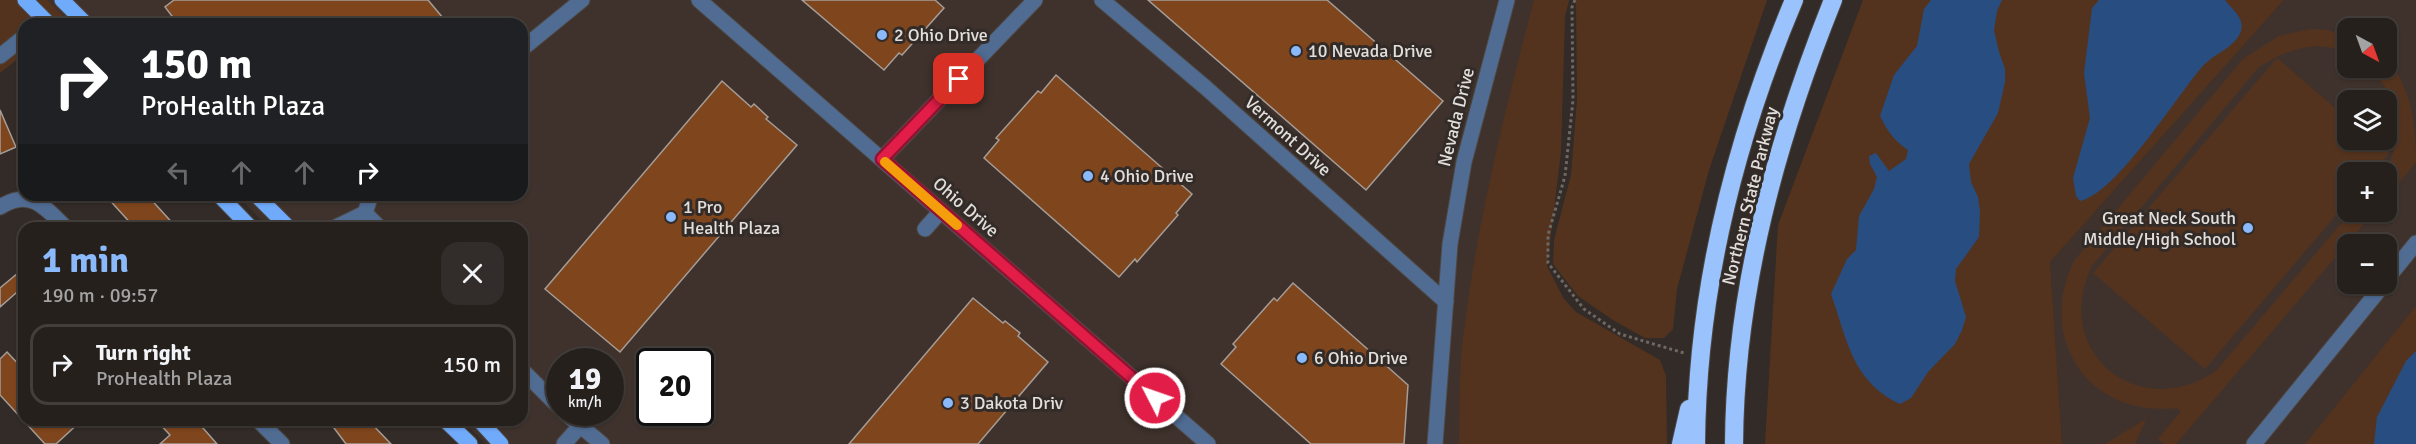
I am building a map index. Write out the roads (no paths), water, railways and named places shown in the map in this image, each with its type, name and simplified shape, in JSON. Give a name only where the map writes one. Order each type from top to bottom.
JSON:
[{"type":"highway","name":"Northern State Parkway","points":[[1696,444],[1700,357],[1717,245],[1731,187],[1767,70],[1794,0]]},
{"type":"highway","name":"Northern State Parkway","points":[[1734,444],[1739,348],[1747,288],[1759,228],[1792,109],[1833,0]]},
{"type":"highway","points":[[1681,444],[1700,357]]},
{"type":"main road","points":[[26,0],[41,18]]},
{"type":"main road","points":[[62,0],[80,18]]},
{"type":"main road","points":[[225,201],[245,222]]},
{"type":"main road","points":[[262,201],[283,222]]},
{"type":"main road","points":[[451,426],[470,444]]},
{"type":"main road","points":[[484,426],[501,444]]},
{"type":"street","points":[[528,44],[582,0]]},
{"type":"street","name":"Ohio Drive","points":[[699,0],[1208,444]]},
{"type":"street","points":[[882,159],[1035,0]]},
{"type":"street","name":"Vermont Drive","points":[[1102,0],[1205,87],[1446,302]]},
{"type":"street","name":"Nevada Drive","points":[[1435,444],[1450,244],[1464,162],[1507,0]]},
{"type":"street","points":[[0,56],[18,41]]},
{"type":"street","points":[[0,207],[11,200],[18,199]]},
{"type":"street","points":[[34,201],[48,210],[60,222]]},
{"type":"street","points":[[346,222],[365,213],[369,201]]},
{"type":"street","points":[[925,229],[941,211]]},
{"type":"street","points":[[365,213],[374,222]]},
{"type":"street","points":[[2397,266],[2416,243]]},
{"type":"street","points":[[2254,444],[2376,294]]},
{"type":"street","points":[[528,376],[546,394]]},
{"type":"street","points":[[264,426],[282,444]]},
{"type":"street","points":[[564,444],[580,426],[602,444]]},
{"type":"water","points":[[1931,0],[2002,0],[1997,11],[1994,30],[2005,69],[2005,82],[1998,113],[1969,164],[1971,182],[1978,197],[1979,237],[1956,269],[1955,281],[1966,317],[1962,330],[1955,344],[1928,372],[1911,398],[1900,404],[1871,384],[1861,371],[1847,343],[1831,294],[1847,259],[1856,250],[1859,216],[1874,189],[1877,177],[1870,164],[1869,156],[1876,153],[1889,171],[1906,159],[1908,150],[1891,135],[1880,116],[1894,75],[1917,46],[1924,9]]},
{"type":"water","points":[[2099,0],[2225,0],[2239,17],[2242,26],[2234,42],[2202,67],[2128,163],[2095,194],[2080,201],[2076,196],[2073,178],[2090,118],[2084,73],[2092,8]]},
{"type":"water","points":[[2416,351],[2416,444],[2374,444],[2377,417],[2406,361]]},
{"type":"place","name":"2 Ohio Drive","points":[[882,35]]},
{"type":"place","name":"10 Nevada Drive","points":[[1296,51]]},
{"type":"place","name":"4 Ohio Drive","points":[[1088,176]]},
{"type":"place","name":"1 Pro Health Plaza","points":[[671,217]]},
{"type":"place","name":"Great Neck South Middle/High School","points":[[2248,228]]},
{"type":"place","name":"6 Ohio Drive","points":[[1302,358]]},
{"type":"place","name":"3 Dakota Driv","points":[[948,403]]}]
